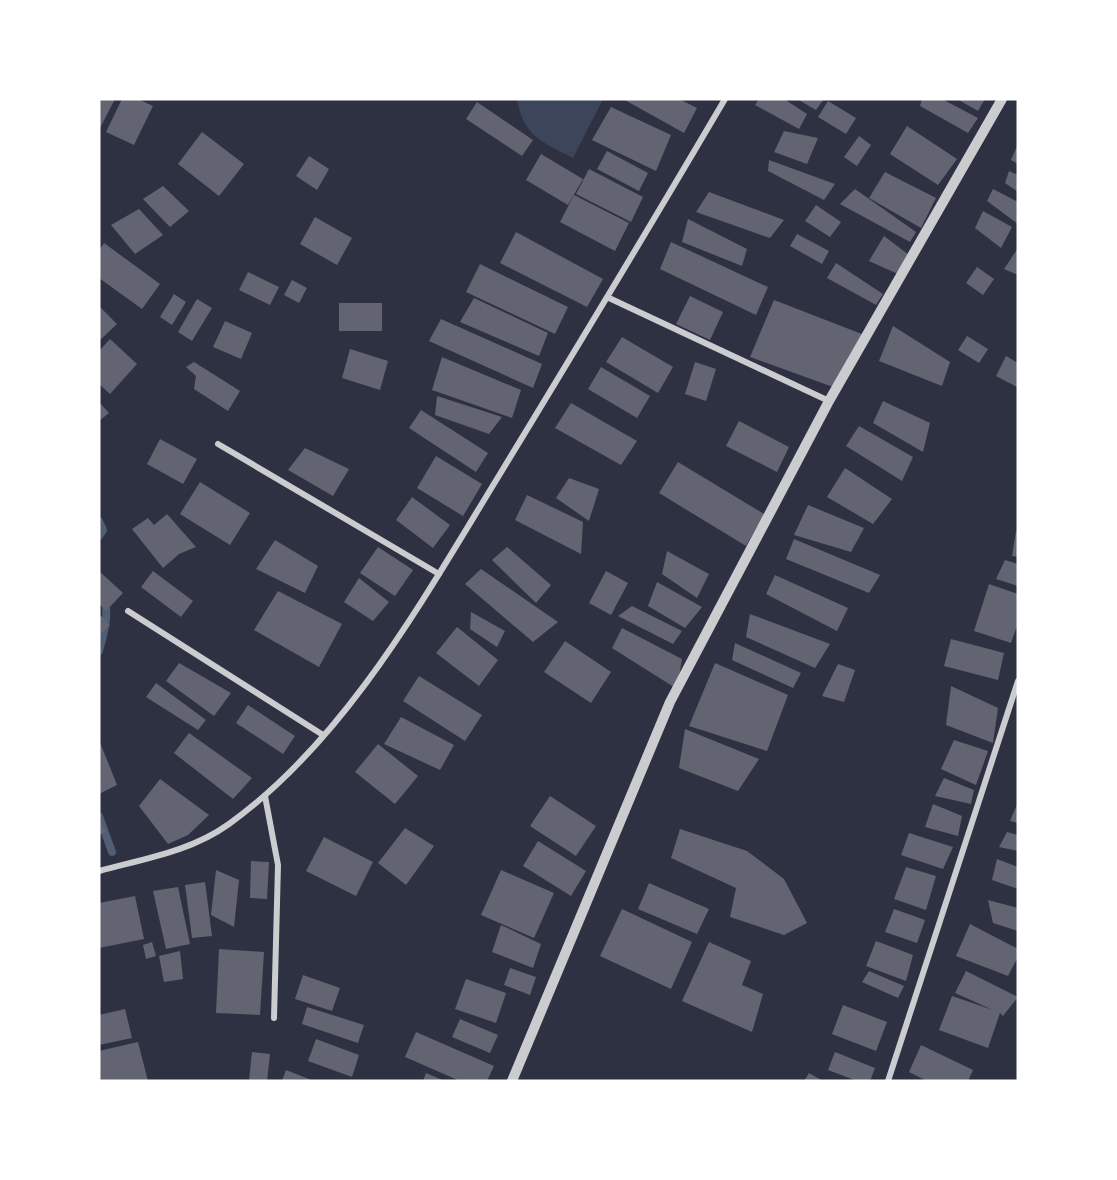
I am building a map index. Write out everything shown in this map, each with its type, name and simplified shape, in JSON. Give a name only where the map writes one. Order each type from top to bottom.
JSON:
[{"type":"street","points":[[99,871],[168,855],[226,827],[265,796],[323,735],[389,652],[439,574],[609,298],[725,99]]},
{"type":"street","points":[[512,1081],[670,702],[830,402],[1002,99]]},
{"type":"street","points":[[609,298],[830,402]]},
{"type":"street","points":[[218,444],[439,574]]},
{"type":"street","points":[[128,611],[323,735]]},
{"type":"street","points":[[888,1081],[1018,681]]},
{"type":"street","points":[[265,796],[278,865],[274,1018]]},
{"type":"shaded area","points":[[517,99],[603,99],[573,158],[543,142],[529,130],[520,112]]},
{"type":"building","points":[[99,99],[115,99],[99,130]]},
{"type":"building","points":[[122,99],[138,99],[153,106],[134,145],[106,132]]},
{"type":"building","points":[[623,99],[679,99],[697,108],[684,133]]},
{"type":"building","points":[[759,99],[784,99],[807,114],[799,129],[755,105]]},
{"type":"building","points":[[797,99],[824,99],[816,110]]},
{"type":"building","points":[[922,99],[942,99],[978,118],[968,133],[920,106]]},
{"type":"building","points":[[957,99],[985,99],[978,111]]},
{"type":"building","points":[[828,101],[856,118],[846,134],[818,117]]},
{"type":"building","points":[[477,102],[533,140],[522,156],[466,119]]},
{"type":"building","points":[[611,107],[671,135],[656,171],[592,140]]},
{"type":"building","points":[[907,126],[957,159],[938,185],[890,154]]},
{"type":"building","points":[[784,131],[818,138],[807,164],[774,152]]},
{"type":"building","points":[[202,132],[244,164],[219,196],[178,164]]},
{"type":"building","points":[[859,136],[871,145],[857,166],[844,157]]},
{"type":"building","points":[[1018,144],[1018,164],[1011,160]]},
{"type":"building","points":[[607,151],[648,173],[639,191],[597,169]]},
{"type":"building","points":[[541,154],[583,179],[568,205],[526,180]]},
{"type":"building","points":[[309,156],[329,169],[317,190],[296,176]]},
{"type":"building","points":[[769,160],[835,184],[824,200],[768,171]]},
{"type":"building","points":[[589,169],[643,197],[631,222],[576,194]]},
{"type":"building","points":[[1009,171],[1018,175],[1018,192],[1005,183]]},
{"type":"building","points":[[885,172],[936,198],[921,228],[869,198]]},
{"type":"building","points":[[163,186],[189,211],[170,227],[143,199]]},
{"type":"building","points":[[855,189],[916,232],[910,242],[840,204]]},
{"type":"building","points":[[993,189],[1018,202],[1018,224],[987,201]]},
{"type":"building","points":[[709,192],[784,220],[770,238],[696,212]]},
{"type":"building","points":[[574,195],[629,223],[615,251],[560,222]]},
{"type":"building","points":[[816,205],[841,222],[830,237],[805,221]]},
{"type":"building","points":[[139,209],[163,235],[135,254],[111,225]]},
{"type":"building","points":[[983,211],[1012,227],[1001,248],[975,228]]},
{"type":"building","points":[[315,217],[352,238],[337,265],[300,244]]},
{"type":"building","points":[[688,219],[747,249],[742,266],[682,242]]},
{"type":"building","points":[[516,232],[603,279],[587,307],[500,263]]},
{"type":"building","points":[[797,234],[829,251],[822,264],[790,246]]},
{"type":"building","points":[[884,236],[909,255],[898,274],[869,261]]},
{"type":"building","points":[[671,242],[768,287],[756,315],[660,269]]},
{"type":"building","points":[[104,243],[160,284],[142,309],[99,278],[99,250]]},
{"type":"building","points":[[1018,248],[1018,275],[1004,269]]},
{"type":"building","points":[[836,263],[883,294],[876,305],[827,278]]},
{"type":"building","points":[[480,264],[568,307],[555,334],[466,292]]},
{"type":"building","points":[[977,267],[994,279],[983,295],[966,283]]},
{"type":"building","points":[[248,272],[279,287],[270,305],[239,290]]},
{"type":"building","points":[[292,280],[307,288],[299,303],[284,295]]},
{"type":"building","points":[[174,294],[186,302],[172,325],[160,317]]},
{"type":"building","points":[[690,296],[723,312],[710,340],[676,324]]},
{"type":"building","points":[[474,298],[548,333],[539,356],[460,322]]},
{"type":"building","points":[[197,299],[212,308],[192,341],[178,332]]},
{"type":"building","points":[[774,300],[867,336],[833,387],[750,357]]},
{"type":"building","points":[[339,303],[382,303],[382,331],[339,331]]},
{"type":"building","points":[[99,308],[117,324],[99,341]]},
{"type":"building","points":[[441,319],[542,364],[533,388],[429,341]]},
{"type":"building","points":[[225,321],[252,333],[241,359],[213,347]]},
{"type":"building","points":[[893,326],[950,362],[942,386],[879,361]]},
{"type":"building","points":[[967,336],[988,349],[979,363],[958,350]]},
{"type":"building","points":[[622,337],[673,367],[658,393],[606,362]]},
{"type":"building","points":[[110,339],[137,364],[110,394],[99,384],[99,351]]},
{"type":"building","points":[[350,349],[388,361],[380,390],[342,378]]},
{"type":"building","points":[[1006,356],[1018,363],[1017,387],[996,376]]},
{"type":"building","points":[[442,357],[521,390],[512,418],[432,390]]},
{"type":"building","points":[[194,362],[240,391],[228,411],[194,389],[196,376],[186,367]]},
{"type":"building","points":[[695,362],[716,369],[706,401],[685,394]]},
{"type":"building","points":[[601,367],[650,396],[637,418],[588,389]]},
{"type":"building","points":[[437,396],[502,417],[489,434],[435,415]]},
{"type":"building","points":[[883,401],[930,423],[923,452],[873,423]]},
{"type":"building","points":[[99,402],[109,413],[99,421]]},
{"type":"building","points":[[571,403],[637,441],[621,465],[555,428]]},
{"type":"building","points":[[421,410],[488,453],[476,472],[409,428]]},
{"type":"building","points":[[739,421],[789,447],[777,472],[726,446]]},
{"type":"building","points":[[859,426],[913,457],[902,481],[846,446]]},
{"type":"building","points":[[160,439],[197,459],[183,484],[147,464]]},
{"type":"building","points":[[305,448],[349,469],[333,496],[288,470]]},
{"type":"building","points":[[436,456],[482,484],[463,516],[417,488]]},
{"type":"building","points":[[678,462],[764,514],[746,546],[659,493]]},
{"type":"building","points":[[845,468],[892,499],[873,524],[827,497]]},
{"type":"building","points":[[569,478],[599,489],[589,521],[556,498]]},
{"type":"building","points":[[200,482],[250,513],[230,545],[180,514]]},
{"type":"building","points":[[527,495],[583,522],[581,554],[515,520]]},
{"type":"building","points":[[412,497],[450,525],[433,548],[396,520]]},
{"type":"building","points":[[808,505],[864,528],[851,552],[794,535]]},
{"type":"building","points":[[167,514],[196,547],[179,554],[163,568],[132,529],[148,518],[154,525]]},
{"type":"building","points":[[1016,531],[1018,532],[1018,557],[1012,556]]},
{"type":"building","points":[[794,539],[880,575],[869,593],[786,559]]},
{"type":"building","points":[[275,540],[318,566],[305,593],[256,569]]},
{"type":"building","points":[[378,547],[413,570],[395,596],[360,573]]},
{"type":"building","points":[[507,547],[551,585],[536,603],[492,560]]},
{"type":"building","points":[[667,551],[709,574],[697,598],[662,574]]},
{"type":"building","points":[[1005,560],[1018,564],[1018,586],[996,579]]},
{"type":"building","points":[[481,569],[558,622],[533,642],[465,584]]},
{"type":"building","points":[[99,571],[123,593],[106,611],[99,604]]},
{"type":"building","points":[[153,571],[193,601],[181,617],[141,587]]},
{"type":"building","points":[[606,571],[628,583],[611,615],[589,603]]},
{"type":"building","points":[[775,575],[848,608],[837,631],[766,594]]},
{"type":"building","points":[[359,578],[389,602],[373,621],[344,602]]},
{"type":"building","points":[[657,582],[702,607],[685,628],[648,606]]},
{"type":"building","points":[[989,584],[1018,594],[1018,623],[1011,643],[974,631]]},
{"type":"building","points":[[278,591],[342,624],[319,667],[254,630]]},
{"type":"building","points":[[632,606],[682,631],[673,644],[618,616]]},
{"type":"building","points":[[471,612],[505,631],[497,647],[470,629]]},
{"type":"building","points":[[99,614],[110,625],[99,636]]},
{"type":"building","points":[[750,614],[830,644],[815,668],[746,637]]},
{"type":"building","points":[[457,627],[498,660],[479,686],[436,653]]},
{"type":"building","points":[[622,628],[682,659],[677,689],[612,648]]},
{"type":"building","points":[[951,639],[1004,653],[998,680],[944,666]]},
{"type":"building","points":[[565,641],[611,672],[591,703],[544,672]]},
{"type":"building","points":[[735,643],[801,673],[793,688],[732,660]]},
{"type":"building","points":[[179,663],[231,693],[214,716],[166,681]]},
{"type":"building","points":[[715,663],[788,695],[767,751],[689,726]]},
{"type":"building","points":[[838,664],[855,670],[844,702],[822,696]]},
{"type":"building","points":[[419,676],[482,715],[465,741],[403,701]]},
{"type":"building","points":[[156,683],[206,720],[198,730],[146,697]]},
{"type":"building","points":[[951,686],[998,708],[993,743],[946,725]]},
{"type":"building","points":[[248,705],[295,736],[283,754],[236,723]]},
{"type":"building","points":[[401,717],[454,745],[440,770],[384,744]]},
{"type":"building","points":[[685,729],[759,759],[738,791],[679,768]]},
{"type":"building","points":[[189,733],[252,778],[233,799],[174,753]]},
{"type":"building","points":[[99,740],[117,785],[99,794]]},
{"type":"building","points":[[954,740],[988,751],[976,785],[941,769]]},
{"type":"building","points":[[378,744],[418,776],[395,804],[355,772]]},
{"type":"building","points":[[944,778],[974,790],[971,804],[935,796]]},
{"type":"building","points":[[160,779],[209,815],[188,835],[168,844],[139,806]]},
{"type":"building","points":[[550,796],[596,826],[576,856],[530,826]]},
{"type":"building","points":[[1018,802],[1018,823],[1010,821]]},
{"type":"building","points":[[933,804],[962,816],[958,836],[925,827]]},
{"type":"building","points":[[99,818],[106,832],[99,835]]},
{"type":"building","points":[[405,828],[434,846],[406,885],[378,863]]},
{"type":"building","points":[[680,829],[747,851],[784,879],[807,923],[784,935],[730,917],[736,888],[671,858]]},
{"type":"building","points":[[1007,832],[1018,835],[1018,851],[999,847]]},
{"type":"building","points":[[909,833],[953,847],[943,869],[901,855]]},
{"type":"building","points":[[324,837],[373,862],[356,896],[306,871]]},
{"type":"building","points":[[538,841],[586,871],[571,896],[523,866]]},
{"type":"building","points":[[997,859],[1018,867],[1018,889],[992,880]]},
{"type":"building","points":[[251,861],[269,862],[267,899],[250,898]]},
{"type":"building","points":[[906,867],[936,876],[926,910],[894,899]]},
{"type":"building","points":[[216,870],[239,880],[234,927],[211,915]]},
{"type":"building","points":[[501,870],[554,893],[534,938],[481,915]]},
{"type":"building","points":[[205,882],[212,936],[192,938],[185,885]]},
{"type":"building","points":[[649,883],[709,909],[697,934],[638,909]]},
{"type":"building","points":[[178,887],[190,944],[166,949],[153,891]]},
{"type":"building","points":[[135,896],[144,939],[99,948],[99,903]]},
{"type":"building","points":[[988,900],[1018,908],[1018,931],[993,923]]},
{"type":"building","points":[[622,909],[692,942],[671,989],[600,956]]},
{"type":"building","points":[[894,909],[925,920],[917,943],[885,932]]},
{"type":"building","points":[[970,924],[1018,949],[1018,957],[1008,976],[956,956]]},
{"type":"building","points":[[501,925],[541,944],[533,968],[492,952]]},
{"type":"building","points":[[876,941],[913,955],[906,981],[866,966]]},
{"type":"building","points":[[152,942],[156,956],[146,959],[143,945]]},
{"type":"building","points":[[709,942],[751,961],[742,985],[763,994],[752,1032],[682,1001]]},
{"type":"building","points":[[219,949],[264,952],[260,1015],[216,1013]]},
{"type":"building","points":[[180,951],[183,979],[164,982],[159,956]]},
{"type":"building","points":[[510,968],[536,977],[530,995],[504,985]]},
{"type":"building","points":[[869,971],[904,986],[898,998],[862,982]]},
{"type":"building","points":[[966,971],[1018,997],[1003,1016],[1000,1013],[988,1048],[939,1030],[952,996],[993,1010],[955,993]]},
{"type":"building","points":[[303,975],[340,988],[332,1011],[295,999]]},
{"type":"building","points":[[466,979],[506,993],[496,1023],[455,1009]]},
{"type":"building","points":[[843,1005],[887,1022],[876,1051],[832,1034]]},
{"type":"building","points":[[307,1007],[364,1025],[358,1043],[302,1024]]},
{"type":"building","points":[[125,1009],[132,1038],[99,1045],[99,1015]]},
{"type":"building","points":[[460,1019],[498,1035],[490,1053],[452,1037]]},
{"type":"building","points":[[416,1032],[494,1066],[487,1081],[460,1081],[405,1057]]},
{"type":"building","points":[[316,1039],[359,1055],[352,1077],[308,1061]]},
{"type":"building","points":[[138,1042],[148,1081],[99,1081],[99,1051]]},
{"type":"building","points":[[921,1045],[973,1070],[968,1081],[927,1081],[909,1072]]},
{"type":"building","points":[[252,1052],[270,1054],[267,1081],[249,1080]]},
{"type":"building","points":[[835,1052],[875,1068],[870,1081],[857,1081],[828,1070]]},
{"type":"building","points":[[286,1070],[314,1081],[282,1081]]},
{"type":"building","points":[[426,1073],[445,1081],[423,1081]]},
{"type":"building","points":[[809,1073],[823,1081],[804,1081]]},
{"type":"waterway","points":[[99,521],[103,530],[99,536]]},
{"type":"waterway","points":[[99,587],[106,610],[99,651]]},
{"type":"waterway","points":[[99,816],[112,852]]}]
